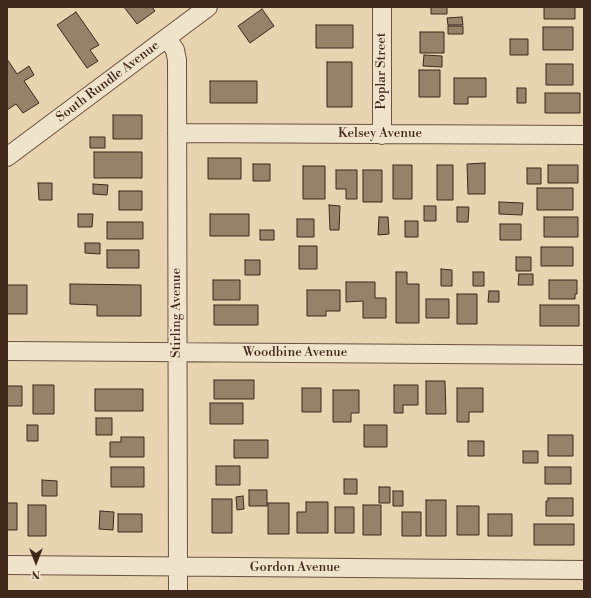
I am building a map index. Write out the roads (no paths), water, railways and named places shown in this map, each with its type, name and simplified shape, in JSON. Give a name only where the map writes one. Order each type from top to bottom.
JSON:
[{"type":"street","name":"South Rundle Avenue","points":[[7,157],[208,7]]},
{"type":"street","name":"Poplar Street","points":[[382,7],[382,134]]},
{"type":"street","name":"Stirling Avenue","points":[[167,38],[175,50],[177,60],[178,591]]},
{"type":"street","name":"Kelsey Avenue","points":[[177,133],[584,135]]},
{"type":"street","name":"Woodbine Avenue","points":[[7,351],[584,355]]},
{"type":"street","name":"Gordon Avenue","points":[[7,565],[584,570]]}]
